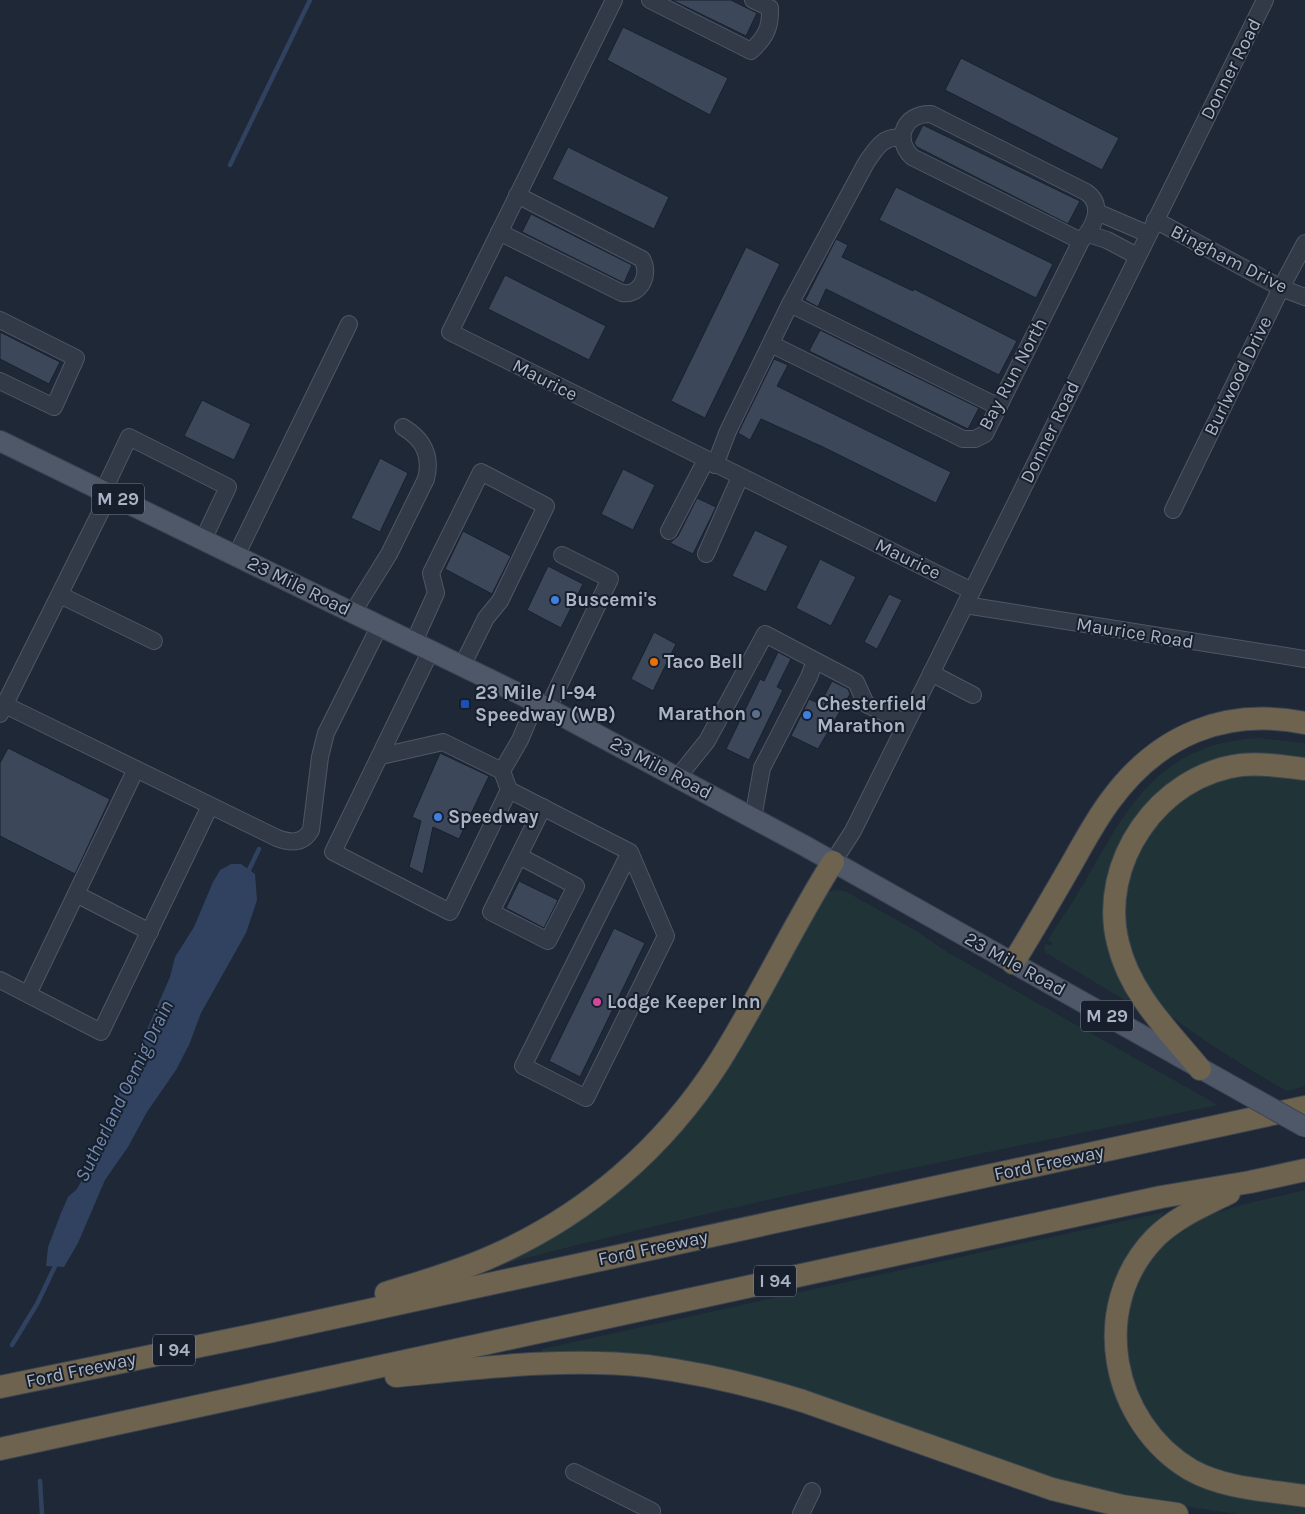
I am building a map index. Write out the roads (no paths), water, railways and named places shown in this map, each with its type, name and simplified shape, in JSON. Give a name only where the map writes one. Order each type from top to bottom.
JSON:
[{"type":"highway","points":[[1013,964],[1097,819],[1120,787],[1144,763],[1184,735],[1224,722],[1273,718],[1305,722]]},
{"type":"highway","points":[[1200,1068],[1149,1007],[1125,966],[1117,942],[1114,900],[1124,860],[1134,838],[1162,802],[1201,778],[1220,770],[1241,765],[1262,764],[1305,769]]},
{"type":"highway","points":[[268,1332],[492,1257],[556,1224],[608,1187],[656,1142],[703,1086],[736,1033],[833,862]]},
{"type":"highway","name":"Ford Freeway","points":[[0,1387],[268,1332],[1305,1107]]},
{"type":"highway","name":"I 94","points":[[0,1449],[1160,1197],[1250,1182],[1305,1170]]},
{"type":"highway","points":[[1250,1182],[1182,1217],[1161,1232],[1141,1255],[1130,1274],[1118,1314],[1115,1332],[1119,1372],[1134,1413],[1159,1446],[1175,1459],[1209,1478],[1227,1484],[1305,1496]]},
{"type":"highway","points":[[301,1384],[522,1364],[646,1366],[762,1388],[1052,1489],[1122,1506],[1177,1514]]},
{"type":"main road","name":"23 Mile Road","points":[[0,441],[542,705],[833,862],[1305,1127]]},
{"type":"street","name":"Maurice","points":[[614,0],[450,332],[740,477],[969,598]]},
{"type":"street","points":[[650,0],[751,51],[768,32],[771,20],[770,8],[753,0]]},
{"type":"street","name":"Donner Road","points":[[833,862],[853,831],[1265,0]]},
{"type":"street","points":[[1097,212],[1096,203],[1086,192],[931,114],[918,115],[911,120],[902,138],[906,150],[912,157],[1085,238],[1107,240],[1137,256]]},
{"type":"street","points":[[669,531],[711,463],[790,304],[878,146],[888,138],[902,138]]},
{"type":"street","points":[[499,232],[622,293],[629,294],[646,278],[642,259],[517,196]]},
{"type":"street","name":"Bingham Drive","points":[[1097,212],[1151,227],[1281,288],[1305,297]]},
{"type":"street","name":"Bay Run North","points":[[771,344],[963,439],[975,439],[985,434],[1097,212]]},
{"type":"street","name":"Burlwood Drive","points":[[1173,510],[1281,288],[1305,243]]},
{"type":"street","points":[[790,304],[999,407]]},
{"type":"street","points":[[0,320],[76,358],[54,407],[0,381]]},
{"type":"street","points":[[236,556],[350,324]]},
{"type":"street","points":[[353,612],[389,554],[426,479],[429,468],[428,455],[422,442],[413,433],[403,428]]},
{"type":"street","points":[[203,540],[228,487],[129,437],[60,595],[2,710],[136,770],[286,841],[293,842],[308,836],[311,830],[320,757],[326,733],[380,625]]},
{"type":"street","points":[[462,666],[486,618],[500,601],[546,506],[482,472],[431,573],[436,593],[423,646],[381,756],[334,852],[450,912],[509,790]]},
{"type":"street","points":[[706,554],[740,477]]},
{"type":"street","points":[[502,771],[542,705],[610,580],[562,555]]},
{"type":"street","points":[[60,595],[154,641]]},
{"type":"street","name":"Maurice Road","points":[[969,598],[1305,659]]},
{"type":"street","points":[[678,778],[707,741],[765,634],[856,682],[866,704],[906,724]]},
{"type":"street","points":[[753,818],[762,768],[809,677],[815,661]]},
{"type":"street","points":[[931,673],[973,695]]},
{"type":"street","points":[[381,756],[443,742],[502,771],[509,790],[630,852],[666,936],[586,1098],[523,1066],[630,852]]},
{"type":"street","points":[[28,994],[136,770]]},
{"type":"street","points":[[0,980],[101,1032],[210,806]]},
{"type":"street","points":[[519,856],[576,886],[548,941],[491,912],[543,807]]},
{"type":"street","points":[[76,894],[150,932]]},
{"type":"street","points":[[574,1472],[654,1513]]},
{"type":"street","points":[[801,1514],[812,1491]]},
{"type":"water","points":[[231,864],[241,864],[255,874],[257,900],[246,933],[201,1013],[189,1045],[176,1070],[147,1112],[128,1147],[105,1180],[78,1243],[64,1267],[46,1266],[48,1247],[61,1213],[68,1197],[77,1189],[108,1130],[120,1090],[139,1053],[170,977],[175,957],[194,927],[220,870]]},
{"type":"waterway","name":"Sutherland Oemig Drain","points":[[230,165],[310,0]]},
{"type":"waterway","name":"Sutherland Oemig Drain","points":[[247,874],[259,849]]},
{"type":"waterway","name":"Sutherland Oemig Drain","points":[[12,1345],[37,1304],[57,1262]]},
{"type":"waterway","name":"Sutherland Oemig Drain","points":[[40,1481],[42,1514]]},
{"type":"place","name":"Buscemi's","points":[[555,600]]},
{"type":"place","name":"Taco Bell","points":[[654,662]]},
{"type":"place","name":"23 Mile / I-94 Speedway (WB)","points":[[465,704]]},
{"type":"place","name":"Marathon","points":[[756,714]]},
{"type":"place","name":"Chesterfield Marathon","points":[[807,715]]},
{"type":"place","name":"Speedway","points":[[438,817]]},
{"type":"place","name":"Lodge Keeper Inn","points":[[597,1002]]}]
